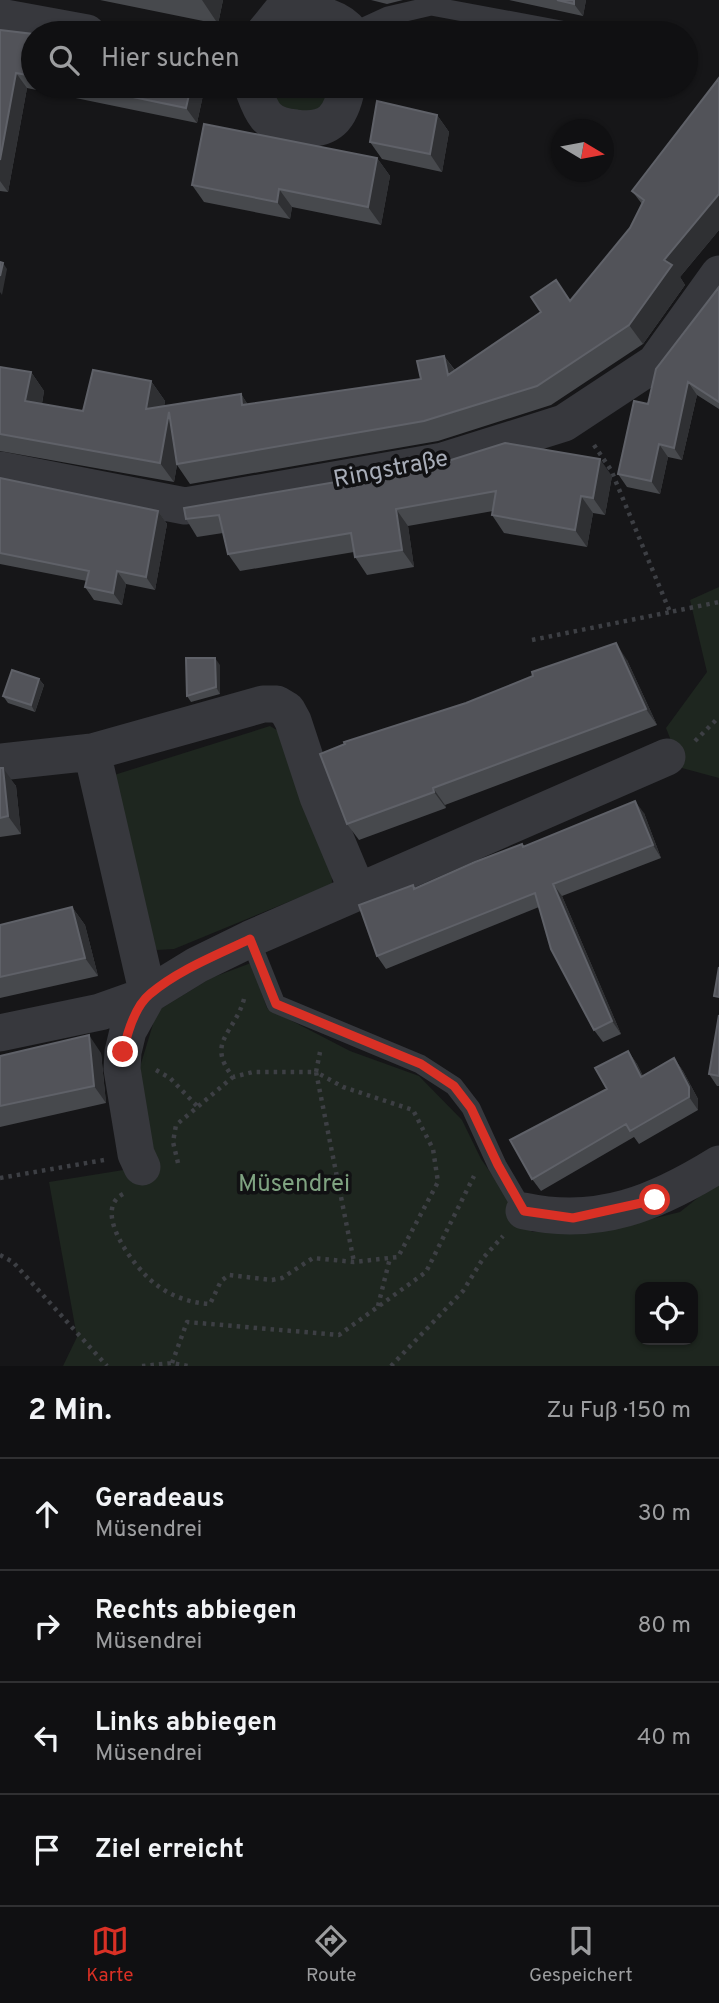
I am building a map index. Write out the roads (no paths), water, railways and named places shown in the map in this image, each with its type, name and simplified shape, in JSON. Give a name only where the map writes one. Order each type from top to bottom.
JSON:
[{"type":"street","points":[[274,21],[281,12],[302,12],[337,21]]},
{"type":"street","points":[[0,17],[22,21]]},
{"type":"street","points":[[258,98],[268,118],[283,127],[315,130],[332,121],[343,108],[345,98]]},
{"type":"street","name":"Ringstraße","points":[[0,470],[185,506],[443,461],[564,423],[655,363],[719,274]]},
{"type":"street","points":[[0,762],[92,752],[248,706],[277,704],[287,710],[293,721],[318,797],[358,890]]},
{"type":"street","points":[[92,752],[148,995],[128,1031],[122,1069],[146,1171]]},
{"type":"street","points":[[0,1033],[100,1012],[148,995],[197,965],[250,939],[358,890],[545,813],[667,757]]},
{"type":"street","points":[[524,1211],[573,1218],[632,1207],[678,1189],[719,1164]]},
{"type":"lane","points":[[377,21],[432,3],[519,21]]},
{"type":"lane","points":[[250,939],[276,1004],[421,1064],[443,1077],[471,1108],[524,1211]]},
{"type":"park label","name":"Müsendrei","points":[[294,1185]]}]
